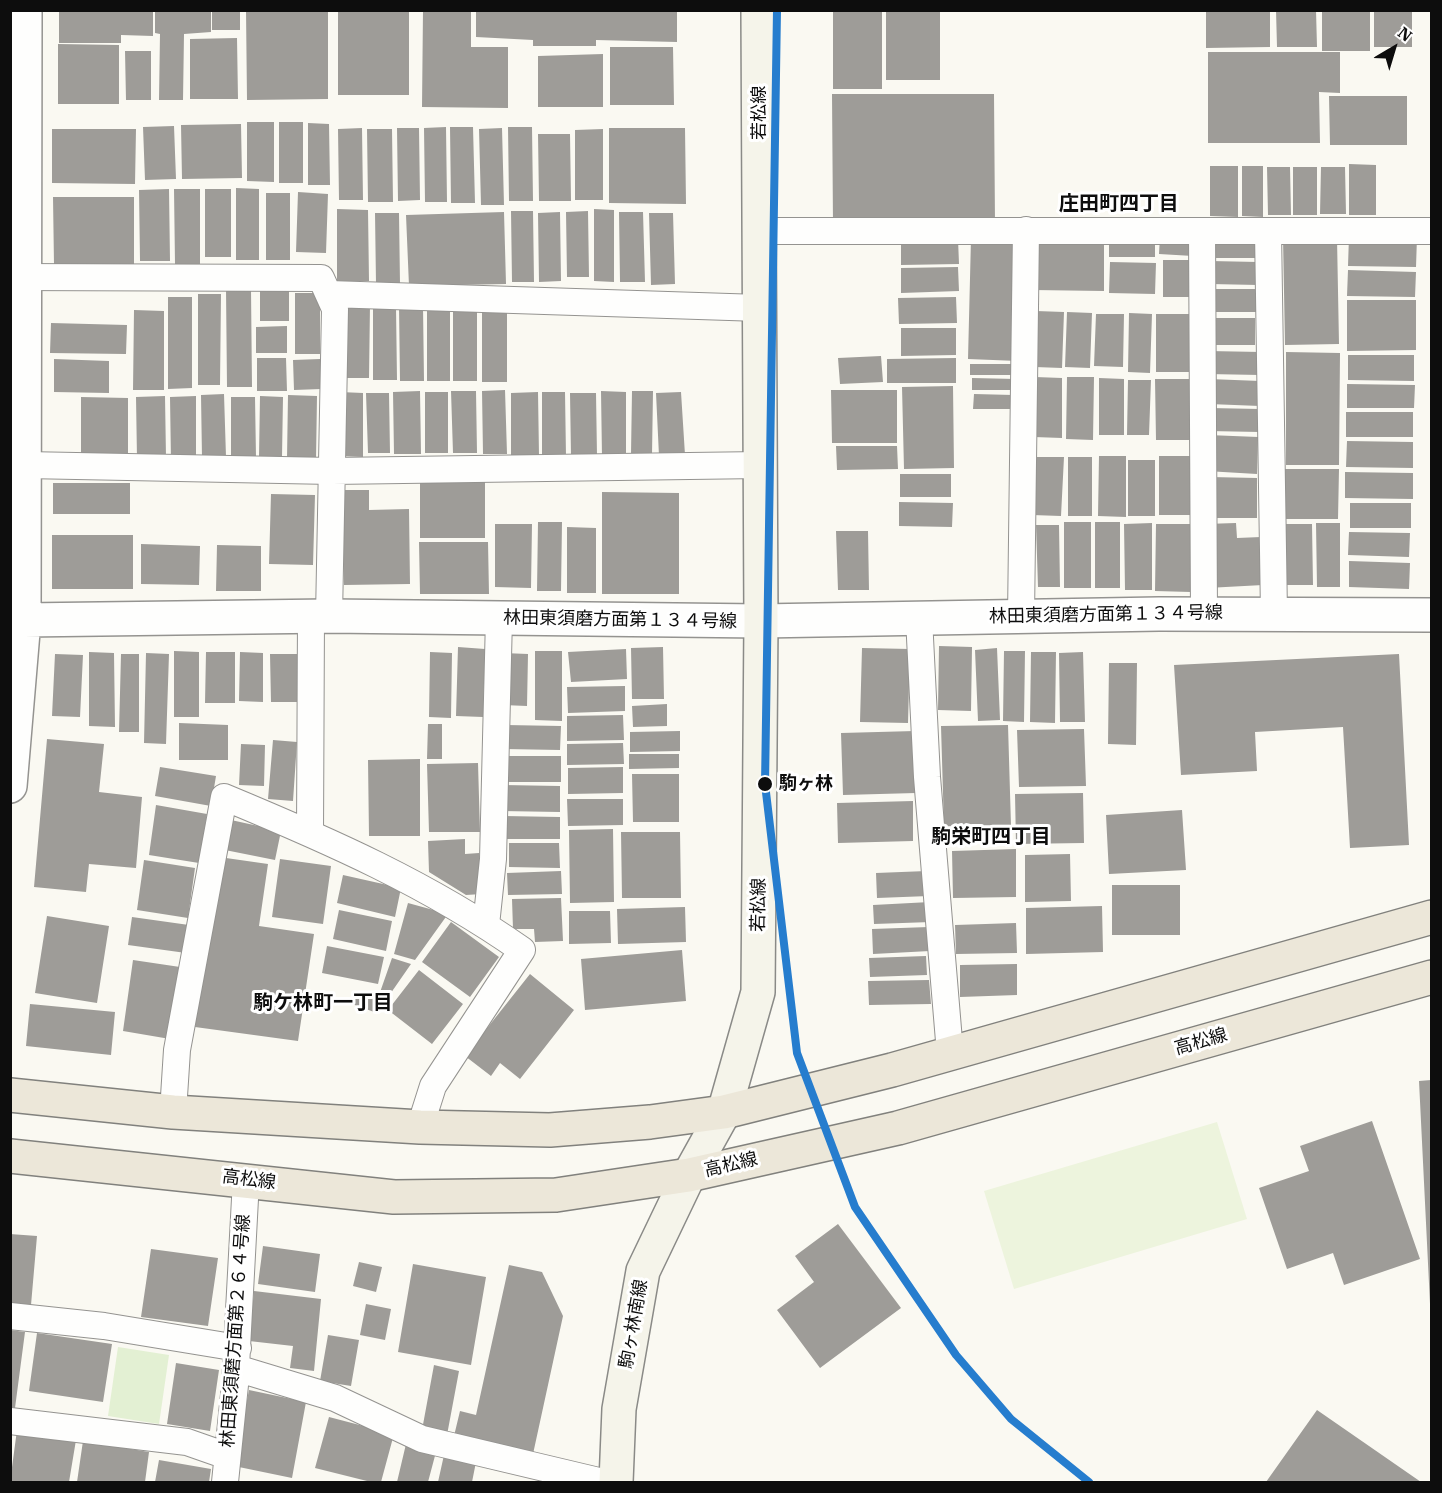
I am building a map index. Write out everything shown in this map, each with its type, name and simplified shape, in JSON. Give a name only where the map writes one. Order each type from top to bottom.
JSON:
[{"type":"main road","points":[[10,1095],[173,1112],[420,1127],[550,1130],[650,1122],[724,1112],[892,1070],[1431,917]]},
{"type":"main road","name":"高松線","points":[[10,1156],[394,1197],[556,1196],[689,1175],[898,1128],[1431,977]]},
{"type":"street","points":[[10,786],[16,661],[24,620],[18,547],[25,465],[18,425],[18,277],[25,10]]},
{"type":"street","name":"若松線","points":[[689,1175],[724,1112],[758,992],[761,465],[758,10]]},
{"type":"street","name":"林田東須磨方面第１３４号線","points":[[24,620],[320,616],[761,621],[1204,614],[1431,615]]},
{"type":"street","name":"駒ヶ林南線","points":[[616,1482],[619,1409],[643,1271],[689,1175]]},
{"type":"lane","points":[[1021,616],[1026,230]]},
{"type":"lane","points":[[760,231],[1431,231]]},
{"type":"lane","points":[[1202,231],[1204,614]]},
{"type":"lane","points":[[1268,231],[1274,614]]},
{"type":"lane","points":[[18,277],[321,278],[335,309],[332,471],[320,616],[310,833]]},
{"type":"lane","points":[[328,294],[760,308]]},
{"type":"lane","points":[[25,465],[332,471],[761,465]]},
{"type":"lane","points":[[486,925],[493,859],[499,618]]},
{"type":"lane","points":[[919,618],[927,777],[950,1053]]},
{"type":"lane","points":[[173,1112],[177,1050],[224,797],[399,874],[486,925],[522,950],[433,1086],[420,1127]]},
{"type":"lane","name":"林田東須磨方面第２６４号線","points":[[225,1482],[237,1358],[246,1180]]},
{"type":"lane","points":[[10,1316],[104,1326],[237,1358],[335,1398],[422,1439],[603,1482]]},
{"type":"lane","points":[[10,1421],[187,1442],[227,1456]]},
{"type":"green space","points":[[1217,1122],[1247,1219],[1014,1289],[984,1191]]},
{"type":"green space","points":[[118,1347],[169,1355],[159,1424],[108,1416]]},
{"type":"building","points":[[59,10],[153,10],[153,36],[121,35],[121,43],[59,43]]},
{"type":"building","points":[[155,10],[211,10],[211,32],[184,34],[183,100],[159,100],[160,34],[155,33]]},
{"type":"building","points":[[212,10],[240,10],[240,30],[212,30]]},
{"type":"building","points":[[246,10],[328,10],[328,99],[247,100]]},
{"type":"building","points":[[338,10],[409,10],[409,95],[338,95]]},
{"type":"building","points":[[423,10],[471,10],[471,47],[508,47],[508,108],[422,107]]},
{"type":"building","points":[[476,10],[677,10],[677,42],[596,40],[596,46],[533,46],[533,40],[476,37]]},
{"type":"building","points":[[833,10],[882,10],[882,89],[833,89]]},
{"type":"building","points":[[886,10],[940,10],[940,80],[886,80]]},
{"type":"building","points":[[1206,10],[1270,10],[1270,47],[1206,48]]},
{"type":"building","points":[[1276,10],[1316,10],[1317,47],[1277,47]]},
{"type":"building","points":[[1322,10],[1370,10],[1370,51],[1322,51]]},
{"type":"building","points":[[1374,10],[1412,10],[1412,47],[1374,47]]},
{"type":"building","points":[[237,38],[238,99],[190,99],[190,39]]},
{"type":"building","points":[[58,44],[119,45],[119,104],[58,104]]},
{"type":"building","points":[[610,47],[673,47],[674,105],[610,105]]},
{"type":"building","points":[[125,51],[151,51],[151,100],[126,100]]},
{"type":"building","points":[[1208,52],[1340,52],[1340,93],[1319,92],[1320,143],[1208,143]]},
{"type":"building","points":[[603,54],[603,107],[538,107],[538,56]]},
{"type":"building","points":[[832,94],[994,94],[995,224],[833,225]]},
{"type":"building","points":[[1329,96],[1407,96],[1407,145],[1330,145]]},
{"type":"building","points":[[247,122],[274,122],[274,182],[247,181]]},
{"type":"building","points":[[279,122],[303,122],[303,183],[279,183]]},
{"type":"building","points":[[308,123],[329,124],[330,185],[308,185]]},
{"type":"building","points":[[241,124],[242,178],[182,179],[181,125]]},
{"type":"building","points":[[174,126],[176,179],[145,180],[143,127]]},
{"type":"building","points":[[446,127],[447,202],[425,202],[424,128]]},
{"type":"building","points":[[450,127],[473,127],[475,203],[451,203]]},
{"type":"building","points":[[508,127],[532,127],[533,201],[509,201]]},
{"type":"building","points":[[362,128],[363,200],[339,200],[338,129]]},
{"type":"building","points":[[397,128],[419,128],[420,200],[398,201]]},
{"type":"building","points":[[502,128],[504,205],[481,205],[479,129]]},
{"type":"building","points":[[609,128],[685,128],[686,204],[609,203]]},
{"type":"building","points":[[52,129],[136,129],[135,184],[52,183]]},
{"type":"building","points":[[367,129],[392,129],[393,202],[368,202]]},
{"type":"building","points":[[603,129],[603,200],[575,200],[575,130]]},
{"type":"building","points":[[538,134],[570,134],[571,201],[539,201]]},
{"type":"building","points":[[1349,164],[1376,165],[1376,215],[1349,215]]},
{"type":"building","points":[[1210,166],[1238,166],[1238,217],[1210,216]]},
{"type":"building","points":[[1242,166],[1263,166],[1263,217],[1242,216]]},
{"type":"building","points":[[1267,167],[1290,167],[1291,215],[1268,215]]},
{"type":"building","points":[[1293,167],[1317,167],[1317,215],[1293,215]]},
{"type":"building","points":[[1321,167],[1345,167],[1346,214],[1320,214]]},
{"type":"building","points":[[236,188],[259,189],[259,260],[236,260]]},
{"type":"building","points":[[169,189],[170,261],[140,261],[139,190]]},
{"type":"building","points":[[174,189],[200,189],[200,264],[175,264]]},
{"type":"building","points":[[205,189],[231,189],[231,257],[205,257]]},
{"type":"building","points":[[298,192],[328,194],[326,253],[296,252]]},
{"type":"building","points":[[266,193],[290,193],[290,260],[266,260]]},
{"type":"building","points":[[53,197],[134,197],[134,266],[54,265]]},
{"type":"building","points":[[337,209],[368,210],[369,281],[337,281]]},
{"type":"building","points":[[594,209],[614,210],[614,282],[594,281]]},
{"type":"building","points":[[511,211],[533,211],[534,282],[512,282]]},
{"type":"building","points":[[588,211],[589,277],[567,277],[566,212]]},
{"type":"building","points":[[504,212],[506,284],[409,286],[406,215]]},
{"type":"building","points":[[560,212],[561,281],[539,282],[538,213]]},
{"type":"building","points":[[619,212],[643,212],[645,282],[620,282]]},
{"type":"building","points":[[375,213],[399,213],[400,284],[376,284]]},
{"type":"building","points":[[649,213],[673,213],[675,284],[651,285]]},
{"type":"building","points":[[1109,236],[1155,236],[1155,257],[1109,257]]},
{"type":"building","points":[[1160,236],[1194,237],[1193,256],[1159,254]]},
{"type":"building","points":[[1207,236],[1259,236],[1259,258],[1206,258]]},
{"type":"building","points":[[1349,236],[1417,237],[1416,267],[1348,266]]},
{"type":"building","points":[[971,238],[1020,239],[1018,361],[968,359]]},
{"type":"building","points":[[1283,238],[1337,238],[1339,344],[1285,345]]},
{"type":"building","points":[[958,239],[959,264],[901,265],[901,240]]},
{"type":"building","points":[[1032,240],[1104,240],[1104,291],[1033,290]]},
{"type":"building","points":[[1163,260],[1192,260],[1192,297],[1163,297]]},
{"type":"building","points":[[1210,261],[1258,262],[1258,285],[1210,284]]},
{"type":"building","points":[[1110,262],[1156,263],[1155,294],[1109,293]]},
{"type":"building","points":[[958,267],[959,291],[901,293],[901,268]]},
{"type":"building","points":[[1348,270],[1416,272],[1415,297],[1347,296]]},
{"type":"building","points":[[226,289],[251,289],[252,387],[227,387]]},
{"type":"building","points":[[260,289],[289,289],[289,321],[260,321]]},
{"type":"building","points":[[1209,289],[1256,289],[1256,312],[1209,312]]},
{"type":"building","points":[[295,293],[320,293],[320,354],[295,354]]},
{"type":"building","points":[[198,294],[221,294],[220,385],[198,385]]},
{"type":"building","points":[[168,297],[192,297],[192,388],[168,389]]},
{"type":"building","points":[[956,297],[957,323],[899,324],[898,298]]},
{"type":"building","points":[[1347,300],[1416,300],[1416,350],[1347,351]]},
{"type":"building","points":[[344,303],[370,304],[369,378],[343,378]]},
{"type":"building","points":[[399,306],[423,306],[424,381],[400,381]]},
{"type":"building","points":[[427,306],[450,307],[450,381],[427,381]]},
{"type":"building","points":[[373,307],[396,307],[397,380],[373,380]]},
{"type":"building","points":[[453,307],[477,307],[477,381],[453,381]]},
{"type":"building","points":[[482,307],[507,307],[507,382],[482,382]]},
{"type":"building","points":[[134,310],[164,311],[164,390],[133,390]]},
{"type":"building","points":[[1036,311],[1064,312],[1062,368],[1035,367]]},
{"type":"building","points":[[1067,312],[1092,313],[1090,368],[1065,367]]},
{"type":"building","points":[[1129,313],[1152,314],[1150,373],[1128,372]]},
{"type":"building","points":[[1096,314],[1124,314],[1123,367],[1094,366]]},
{"type":"building","points":[[1156,314],[1190,314],[1191,372],[1156,372]]},
{"type":"building","points":[[1209,318],[1255,318],[1255,345],[1209,345]]},
{"type":"building","points":[[51,323],[127,325],[126,354],[50,353]]},
{"type":"building","points":[[287,326],[287,353],[256,353],[256,327]]},
{"type":"building","points":[[901,328],[956,328],[956,355],[901,356]]},
{"type":"building","points":[[1208,351],[1261,352],[1260,375],[1207,374]]},
{"type":"building","points":[[1286,352],[1340,353],[1339,465],[1286,465]]},
{"type":"building","points":[[1348,355],[1414,355],[1414,381],[1348,380]]},
{"type":"building","points":[[881,356],[883,382],[840,384],[838,358]]},
{"type":"building","points":[[257,358],[286,358],[287,391],[257,391]]},
{"type":"building","points":[[956,358],[956,383],[887,383],[887,359]]},
{"type":"building","points":[[54,359],[109,361],[109,393],[54,392]]},
{"type":"building","points":[[320,359],[321,389],[294,390],[293,360]]},
{"type":"building","points":[[970,364],[1017,364],[1017,375],[970,375]]},
{"type":"building","points":[[1035,377],[1062,378],[1062,438],[1034,437]]},
{"type":"building","points":[[1067,377],[1094,377],[1093,440],[1066,439]]},
{"type":"building","points":[[972,378],[1016,379],[1016,390],[972,390]]},
{"type":"building","points":[[1099,378],[1124,379],[1124,435],[1099,435]]},
{"type":"building","points":[[1155,379],[1191,379],[1192,440],[1156,440]]},
{"type":"building","points":[[1209,379],[1260,381],[1260,406],[1209,404]]},
{"type":"building","points":[[1128,380],[1151,380],[1149,435],[1127,435]]},
{"type":"building","points":[[1347,384],[1415,385],[1414,408],[1347,408]]},
{"type":"building","points":[[953,386],[954,468],[904,469],[902,387]]},
{"type":"building","points":[[505,390],[507,454],[483,454],[482,391]]},
{"type":"building","points":[[831,390],[897,390],[897,443],[832,443]]},
{"type":"building","points":[[420,391],[421,454],[394,454],[393,392]]},
{"type":"building","points":[[451,391],[476,391],[477,453],[453,453]]},
{"type":"building","points":[[601,391],[626,392],[626,457],[602,457]]},
{"type":"building","points":[[632,391],[653,391],[652,455],[631,454]]},
{"type":"building","points":[[340,392],[363,393],[363,457],[339,456]]},
{"type":"building","points":[[425,392],[448,392],[448,453],[425,453]]},
{"type":"building","points":[[538,392],[539,456],[511,456],[511,393]]},
{"type":"building","points":[[542,392],[565,392],[566,457],[542,458]]},
{"type":"building","points":[[681,392],[685,455],[659,456],[656,393]]},
{"type":"building","points":[[366,393],[389,393],[390,453],[368,453]]},
{"type":"building","points":[[570,393],[596,393],[597,456],[571,456]]},
{"type":"building","points":[[224,394],[226,457],[202,458],[201,395]]},
{"type":"building","points":[[974,394],[1013,395],[1014,409],[973,409]]},
{"type":"building","points":[[288,395],[317,396],[316,460],[287,459]]},
{"type":"building","points":[[165,396],[166,458],[137,459],[136,397]]},
{"type":"building","points":[[196,396],[196,461],[171,462],[170,397]]},
{"type":"building","points":[[260,396],[283,397],[282,457],[259,457]]},
{"type":"building","points":[[81,397],[128,398],[128,456],[81,455]]},
{"type":"building","points":[[231,397],[255,397],[256,458],[231,459]]},
{"type":"building","points":[[1209,408],[1260,409],[1260,432],[1208,431]]},
{"type":"building","points":[[1346,412],[1413,412],[1413,437],[1346,437]]},
{"type":"building","points":[[1208,435],[1258,437],[1257,474],[1206,471]]},
{"type":"building","points":[[1347,441],[1413,442],[1413,468],[1346,467]]},
{"type":"building","points":[[836,446],[897,446],[898,469],[837,470]]},
{"type":"building","points":[[1099,456],[1126,456],[1126,517],[1098,516]]},
{"type":"building","points":[[1159,456],[1193,456],[1192,515],[1159,515]]},
{"type":"building","points":[[1034,457],[1064,457],[1061,516],[1032,515]]},
{"type":"building","points":[[1068,457],[1092,457],[1092,516],[1068,516]]},
{"type":"building","points":[[1128,460],[1155,460],[1155,516],[1128,516]]},
{"type":"building","points":[[1284,469],[1339,469],[1338,519],[1284,519]]},
{"type":"building","points":[[1345,472],[1413,473],[1413,499],[1345,498]]},
{"type":"building","points":[[900,474],[951,474],[951,497],[900,497]]},
{"type":"building","points":[[1210,477],[1257,478],[1257,518],[1210,518]]},
{"type":"building","points":[[420,482],[485,482],[485,538],[420,538]]},
{"type":"building","points":[[53,483],[130,483],[130,514],[53,514]]},
{"type":"building","points":[[342,490],[369,490],[369,510],[409,509],[410,584],[344,585]]},
{"type":"building","points":[[602,492],[679,493],[679,594],[602,594]]},
{"type":"building","points":[[271,494],[315,495],[313,565],[269,564]]},
{"type":"building","points":[[899,502],[953,503],[952,527],[899,526]]},
{"type":"building","points":[[1350,503],[1411,503],[1411,528],[1350,528]]},
{"type":"building","points":[[538,522],[562,522],[561,591],[537,591]]},
{"type":"building","points":[[1064,522],[1091,522],[1091,588],[1064,588]]},
{"type":"building","points":[[1095,522],[1120,522],[1120,588],[1095,588]]},
{"type":"building","points":[[1152,523],[1152,590],[1125,590],[1124,524]]},
{"type":"building","points":[[1236,523],[1237,538],[1261,537],[1263,585],[1207,588],[1205,524]]},
{"type":"building","points":[[1316,523],[1340,523],[1340,587],[1317,587]]},
{"type":"building","points":[[495,524],[532,524],[531,588],[495,587]]},
{"type":"building","points":[[1156,524],[1192,524],[1191,592],[1155,591]]},
{"type":"building","points":[[1285,524],[1312,524],[1313,585],[1286,585]]},
{"type":"building","points":[[1036,525],[1059,525],[1060,587],[1038,587]]},
{"type":"building","points":[[567,527],[596,528],[596,593],[567,593]]},
{"type":"building","points":[[836,531],[868,531],[869,590],[838,590]]},
{"type":"building","points":[[1349,532],[1410,533],[1409,557],[1348,555]]},
{"type":"building","points":[[52,535],[133,535],[133,589],[52,589]]},
{"type":"building","points":[[419,542],[488,542],[489,594],[420,594]]},
{"type":"building","points":[[141,544],[200,546],[199,585],[141,584]]},
{"type":"building","points":[[217,545],[261,546],[261,591],[216,591]]},
{"type":"building","points":[[1349,561],[1410,563],[1409,589],[1349,587]]},
{"type":"building","points":[[939,646],[972,647],[971,711],[938,710]]},
{"type":"building","points":[[458,647],[485,649],[483,717],[456,716]]},
{"type":"building","points":[[663,647],[664,699],[632,699],[631,648]]},
{"type":"building","points":[[862,648],[910,649],[908,723],[860,722]]},
{"type":"building","points":[[997,648],[1000,720],[978,721],[975,650]]},
{"type":"building","points":[[626,649],[627,679],[571,682],[568,652]]},
{"type":"building","points":[[174,651],[199,652],[199,717],[174,717]]},
{"type":"building","points":[[535,651],[562,651],[562,721],[535,720]]},
{"type":"building","points":[[1004,651],[1025,651],[1024,722],[1003,721]]},
{"type":"building","points":[[89,652],[114,653],[115,727],[89,726]]},
{"type":"building","points":[[206,652],[235,652],[235,703],[205,703]]},
{"type":"building","points":[[240,652],[263,653],[263,702],[239,701]]},
{"type":"building","points":[[430,652],[452,653],[451,718],[429,717]]},
{"type":"building","points":[[1031,652],[1056,652],[1055,723],[1030,722]]},
{"type":"building","points":[[1083,652],[1085,722],[1060,722],[1059,653]]},
{"type":"building","points":[[146,653],[169,654],[166,744],[144,743]]},
{"type":"building","points":[[503,653],[528,654],[527,706],[503,705]]},
{"type":"building","points":[[55,654],[83,655],[80,717],[52,716]]},
{"type":"building","points":[[121,654],[139,654],[139,732],[119,732]]},
{"type":"building","points":[[270,654],[297,654],[297,702],[271,702]]},
{"type":"building","points":[[1399,654],[1409,845],[1350,848],[1343,727],[1255,732],[1257,771],[1181,775],[1174,665]]},
{"type":"building","points":[[1109,663],[1137,663],[1136,745],[1108,744]]},
{"type":"building","points":[[625,686],[625,711],[568,713],[567,687]]},
{"type":"building","points":[[667,704],[667,726],[633,727],[632,706]]},
{"type":"building","points":[[623,715],[624,740],[567,741],[567,716]]},
{"type":"building","points":[[179,723],[228,725],[228,760],[179,760]]},
{"type":"building","points":[[428,724],[442,724],[442,759],[427,759]]},
{"type":"building","points":[[506,725],[561,726],[560,750],[505,749]]},
{"type":"building","points":[[1008,725],[1011,826],[944,827],[941,726]]},
{"type":"building","points":[[1084,729],[1086,786],[1019,787],[1017,730]]},
{"type":"building","points":[[680,731],[680,751],[630,752],[630,732]]},
{"type":"building","points":[[915,731],[916,793],[843,795],[841,733]]},
{"type":"building","points":[[47,739],[104,744],[99,792],[142,797],[136,868],[89,864],[86,892],[34,887]]},
{"type":"building","points":[[273,740],[297,742],[293,801],[268,799]]},
{"type":"building","points":[[623,743],[624,764],[567,765],[567,744]]},
{"type":"building","points":[[241,744],[265,745],[264,786],[239,785]]},
{"type":"building","points":[[629,754],[679,754],[679,768],[629,769]]},
{"type":"building","points":[[503,756],[561,756],[561,782],[502,782]]},
{"type":"building","points":[[420,759],[420,836],[369,836],[368,760]]},
{"type":"building","points":[[478,763],[480,832],[429,832],[427,764]]},
{"type":"building","points":[[160,767],[216,776],[211,806],[155,796]]},
{"type":"building","points":[[623,767],[623,793],[568,794],[568,768]]},
{"type":"building","points":[[632,774],[679,774],[679,822],[633,822]]},
{"type":"building","points":[[503,785],[560,786],[560,812],[501,811]]},
{"type":"building","points":[[1083,793],[1084,843],[1016,844],[1015,794]]},
{"type":"building","points":[[567,799],[623,799],[623,825],[568,826]]},
{"type":"building","points":[[913,801],[913,841],[838,843],[837,803]]},
{"type":"building","points":[[156,805],[207,814],[199,863],[149,855]]},
{"type":"building","points":[[1182,810],[1186,870],[1109,874],[1106,815]]},
{"type":"building","points":[[504,816],[560,817],[560,839],[504,839]]},
{"type":"building","points":[[231,820],[281,831],[275,860],[225,850]]},
{"type":"building","points":[[613,829],[614,902],[570,903],[569,830]]},
{"type":"building","points":[[621,832],[680,832],[681,898],[622,898]]},
{"type":"building","points":[[465,839],[465,854],[479,853],[482,894],[466,895],[429,872],[428,841]]},
{"type":"building","points":[[509,843],[559,843],[560,868],[509,867]]},
{"type":"building","points":[[1016,849],[1016,897],[953,898],[952,851]]},
{"type":"building","points":[[1070,854],[1071,901],[1025,902],[1025,855]]},
{"type":"building","points":[[219,857],[268,864],[259,926],[314,934],[298,1041],[195,1027]]},
{"type":"building","points":[[280,859],[331,866],[323,924],[272,917]]},
{"type":"building","points":[[144,860],[195,868],[188,918],[137,910]]},
{"type":"building","points":[[561,871],[562,894],[508,895],[507,873]]},
{"type":"building","points":[[927,871],[929,896],[877,898],[876,873]]},
{"type":"building","points":[[343,875],[401,888],[395,917],[337,903]]},
{"type":"building","points":[[1112,885],[1180,885],[1180,935],[1112,935]]},
{"type":"building","points":[[561,898],[563,941],[535,942],[534,929],[513,929],[512,899]]},
{"type":"building","points":[[930,902],[931,922],[874,924],[873,905]]},
{"type":"building","points":[[408,903],[448,914],[415,960],[394,954]]},
{"type":"building","points":[[1102,906],[1103,952],[1026,954],[1026,908]]},
{"type":"building","points":[[685,907],[686,942],[618,944],[617,909]]},
{"type":"building","points":[[339,910],[392,921],[386,951],[333,939]]},
{"type":"building","points":[[569,911],[610,911],[611,943],[569,944]]},
{"type":"building","points":[[47,916],[109,926],[97,1003],[35,993]]},
{"type":"building","points":[[132,917],[189,925],[186,953],[128,945]]},
{"type":"building","points":[[451,922],[499,957],[470,997],[422,962]]},
{"type":"building","points":[[1016,923],[1017,953],[956,954],[955,925]]},
{"type":"building","points":[[929,927],[930,951],[873,954],[872,929]]},
{"type":"building","points":[[327,946],[384,957],[378,984],[322,973]]},
{"type":"building","points":[[682,950],[686,1001],[585,1010],[581,959]]},
{"type":"building","points":[[926,956],[927,975],[870,977],[869,958]]},
{"type":"building","points":[[392,958],[411,964],[377,1013],[352,1004],[356,991],[378,998]]},
{"type":"building","points":[[133,960],[180,967],[170,1039],[123,1031]]},
{"type":"building","points":[[1017,964],[1017,995],[960,997],[960,965]]},
{"type":"building","points":[[419,970],[463,1004],[432,1044],[388,1010]]},
{"type":"building","points":[[530,974],[574,1010],[520,1079],[500,1063],[491,1076],[465,1056]]},
{"type":"building","points":[[929,980],[931,1004],[869,1005],[868,981]]},
{"type":"building","points":[[30,1004],[115,1012],[111,1055],[26,1046]]},
{"type":"building","points":[[1431,1080],[1431,1304],[1430,1304],[1419,1081]]},
{"type":"building","points":[[1372,1121],[1420,1259],[1344,1285],[1333,1253],[1287,1269],[1259,1188],[1309,1171],[1300,1146]]},
{"type":"building","points":[[838,1224],[901,1308],[820,1368],[777,1310],[814,1282],[795,1256]]},
{"type":"building","points":[[10,1234],[37,1236],[31,1305],[10,1303]]},
{"type":"building","points":[[263,1246],[320,1254],[315,1292],[258,1284]]},
{"type":"building","points":[[151,1249],[218,1258],[208,1326],[141,1317]]},
{"type":"building","points":[[359,1262],[382,1267],[376,1292],[353,1286]]},
{"type":"building","points":[[413,1264],[486,1277],[471,1365],[398,1352]]},
{"type":"building","points":[[509,1265],[542,1272],[563,1316],[533,1454],[454,1436],[460,1411],[476,1415]]},
{"type":"building","points":[[254,1291],[321,1299],[314,1371],[290,1368],[293,1346],[249,1341]]},
{"type":"building","points":[[366,1304],[391,1309],[385,1340],[360,1335]]},
{"type":"building","points":[[10,1330],[25,1332],[15,1408],[10,1407]]},
{"type":"building","points":[[37,1333],[112,1344],[103,1402],[29,1391]]},
{"type":"building","points":[[328,1335],[359,1340],[351,1386],[320,1381]]},
{"type":"building","points":[[176,1363],[219,1370],[210,1431],[167,1424]]},
{"type":"building","points":[[434,1365],[459,1371],[447,1435],[422,1430]]},
{"type":"building","points":[[249,1390],[306,1402],[292,1478],[234,1466]]},
{"type":"building","points":[[1317,1410],[1421,1482],[1266,1482]]},
{"type":"building","points":[[329,1417],[394,1434],[381,1482],[371,1482],[315,1468]]},
{"type":"building","points":[[17,1430],[76,1440],[69,1482],[10,1482]]},
{"type":"building","points":[[83,1441],[149,1452],[145,1482],[77,1482]]},
{"type":"building","points":[[406,1444],[436,1452],[428,1482],[397,1482]]},
{"type":"building","points":[[444,1455],[476,1462],[472,1482],[438,1482]]},
{"type":"building","points":[[159,1460],[211,1469],[209,1482],[155,1482]]},
{"type":"transit line","points":[[777,10],[765,784],[797,1053],[855,1207],[956,1355],[1011,1419],[1089,1482]]},
{"type":"place","name":"駒ヶ林","points":[[765,784]]},
{"type":"district","name":"庄田町四丁目","points":[[1119,204]]},
{"type":"district","name":"駒栄町四丁目","points":[[991,837]]},
{"type":"district","name":"駒ケ林町一丁目","points":[[323,1003]]}]
